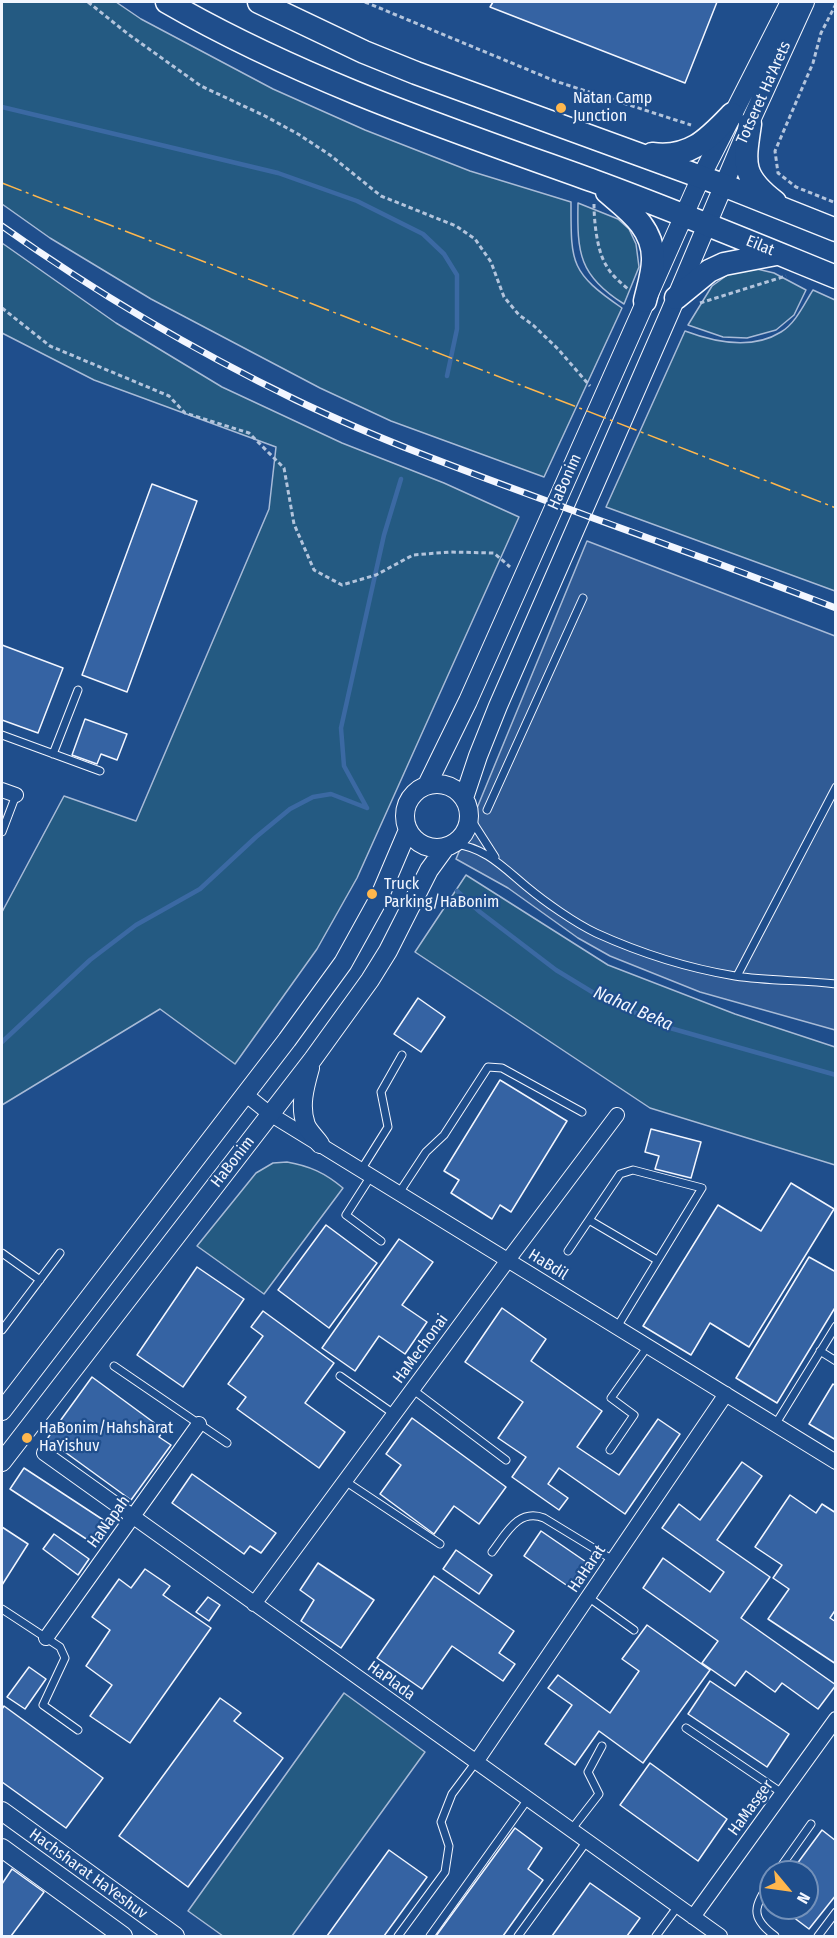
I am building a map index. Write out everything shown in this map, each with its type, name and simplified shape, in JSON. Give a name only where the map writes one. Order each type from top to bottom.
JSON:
[{"type":"main road","name":"Eilat","points":[[168,2],[347,90],[441,128],[684,215],[836,277]]},
{"type":"main road","points":[[259,2],[364,52],[723,185],[836,231]]},
{"type":"main road","points":[[637,153],[667,156],[690,150],[741,119],[747,170],[758,189],[785,210]]},
{"type":"main road","points":[[594,182],[634,215],[644,227],[651,244],[653,260],[645,301]]},
{"type":"main road","points":[[673,305],[709,271],[724,264],[779,254]]},
{"type":"street","name":"Totseret Ha'Arets","points":[[723,185],[741,119],[790,2]]},
{"type":"street","name":"Totseret Ha'Arets","points":[[701,177],[741,119],[805,2]]},
{"type":"street","name":"HaBonim","points":[[427,785],[448,744],[701,177]]},
{"type":"street","name":"HaBonim","points":[[464,798],[498,706],[723,185]]},
{"type":"street","points":[[437,783],[457,790],[464,798],[469,807],[478,814],[468,828],[449,846],[434,849],[414,840],[405,820],[405,809],[417,790],[437,783]]},
{"type":"street","points":[[2,790],[16,795]]},
{"type":"street","name":"HaBonim","points":[[2,1412],[343,963],[379,898],[408,830]]},
{"type":"street","name":"HaBonim","points":[[2,1462],[313,1059],[370,980],[388,951],[429,870],[449,846]]},
{"type":"street","points":[[313,1059],[303,1092],[303,1109],[306,1125],[320,1144]]},
{"type":"street","name":"HaBdil","points":[[245,1095],[270,1114],[836,1462]]},
{"type":"street","name":"HaMechonai","points":[[254,1604],[617,1115]]},
{"type":"street","name":"HaHarat","points":[[476,1762],[726,1394]]},
{"type":"street","name":"HaNapah","points":[[46,1638],[199,1424]]},
{"type":"street","name":"HaPlada","points":[[44,1453],[720,1936]]},
{"type":"street","name":"HaMasger","points":[[693,1917],[836,1719]]},
{"type":"street","name":"Hachsharat HaYeshuv","points":[[2,1811],[175,1936]]},
{"type":"street","name":"Hachsharat HaYeshuv","points":[[2,1848],[123,1936]]},
{"type":"lane","points":[[502,866],[478,814],[583,598]]},
{"type":"lane","points":[[53,754],[78,690]]},
{"type":"lane","points":[[2,735],[100,771]]},
{"type":"lane","points":[[737,976],[836,787]]},
{"type":"lane","points":[[2,832],[16,795]]},
{"type":"lane","points":[[449,846],[477,848],[530,889],[594,932],[637,950],[685,966],[737,976],[836,984]]},
{"type":"lane","points":[[381,1240],[346,1215],[387,1127],[381,1092],[402,1054]]},
{"type":"lane","points":[[399,1193],[426,1152],[444,1135],[489,1067],[502,1068],[582,1112]]},
{"type":"lane","points":[[568,1251],[620,1174],[633,1170],[702,1188],[617,1327]]},
{"type":"lane","points":[[589,1220],[657,1260]]},
{"type":"lane","points":[[2,1253],[40,1280]]},
{"type":"lane","points":[[2,1330],[60,1253]]},
{"type":"lane","points":[[775,1425],[836,1326]]},
{"type":"lane","points":[[610,1450],[634,1415],[611,1398],[648,1346]]},
{"type":"lane","points":[[820,1351],[836,1361]]},
{"type":"lane","points":[[114,1366],[227,1443]]},
{"type":"lane","points":[[340,1376],[394,1414]]},
{"type":"lane","points":[[412,1389],[507,1460]]},
{"type":"lane","points":[[345,1480],[440,1544]]},
{"type":"lane","points":[[492,1552],[518,1519],[533,1514],[544,1518],[613,1560]]},
{"type":"lane","points":[[588,1597],[634,1630]]},
{"type":"lane","points":[[2,1609],[60,1647],[65,1658],[43,1705],[78,1730]]},
{"type":"lane","points":[[686,1728],[782,1793]]},
{"type":"lane","points":[[571,1830],[599,1794],[588,1772],[602,1746]]},
{"type":"lane","points":[[398,1936],[445,1872],[449,1846],[441,1822],[452,1794],[476,1762]]},
{"type":"lane","points":[[430,1936],[528,1799]]},
{"type":"lane","points":[[786,1860],[811,1824]]},
{"type":"lane","points":[[518,1936],[586,1841]]},
{"type":"lane","points":[[759,1899],[756,1912],[761,1926],[775,1936]]},
{"type":"lane","points":[[656,1936],[678,1906]]},
{"type":"lane","points":[[818,1936],[836,1912]]},
{"type":"path","points":[[88,2],[128,34],[201,86],[298,134],[330,155],[381,196],[456,226],[475,239],[490,262],[504,297],[519,315],[533,324],[594,390],[603,396]]},
{"type":"path","points":[[365,2],[555,81],[697,127]]},
{"type":"path","points":[[836,4],[821,33],[813,63],[775,151],[778,173],[796,187],[836,202]]},
{"type":"path","points":[[594,182],[594,221],[604,263],[616,279],[645,301]]},
{"type":"path","points":[[673,305],[812,267]]},
{"type":"path","points":[[2,308],[50,346],[169,396],[185,413],[249,433],[284,468],[294,524],[314,570],[342,585],[376,575],[413,555],[450,552],[494,553],[522,578]]},
{"type":"shaded area","points":[[2,2],[116,2],[141,19],[273,89],[365,130],[470,171],[571,202],[573,253],[577,265],[592,285],[622,308],[544,477],[391,421],[320,388],[151,299],[50,238],[2,204]]},
{"type":"shaded area","points":[[578,203],[618,219],[629,229],[636,244],[639,267],[624,304],[609,294],[589,273],[580,250]]},
{"type":"shaded area","points":[[2,243],[116,323],[222,387],[342,443],[444,483],[519,517],[357,878],[317,949],[235,1064],[160,1009],[2,1105],[2,912],[64,796],[136,821],[269,509],[276,447],[94,380],[2,333]]},
{"type":"shaded area","points":[[757,269],[774,273],[806,290],[794,315],[776,330],[747,338],[723,337],[688,325],[712,286],[730,273]]},
{"type":"shaded area","points":[[813,290],[835,300],[835,591],[606,507],[685,331],[720,341],[746,342],[770,338],[791,324]]},
{"type":"shaded area","points":[[587,541],[835,636],[835,1030],[700,992],[610,956],[578,938],[508,888],[456,859]]},
{"type":"shaded area","points":[[466,875],[608,965],[735,1014],[835,1047],[835,1165],[650,1108],[415,952]]},
{"type":"shaded area","points":[[287,1162],[317,1171],[343,1188],[264,1294],[197,1246],[256,1173],[273,1163]]},
{"type":"shaded area","points":[[344,1693],[425,1752],[292,1936],[223,1936],[188,1911]]},
{"type":"building","points":[[493,2],[717,2],[685,83],[490,7]]},
{"type":"building","points":[[152,484],[197,501],[127,692],[82,675]]},
{"type":"building","points":[[2,645],[63,668],[38,733],[2,720]]},
{"type":"building","points":[[85,719],[127,734],[117,760],[101,754],[97,764],[72,755]]},
{"type":"building","points":[[418,998],[445,1017],[421,1052],[394,1034]]},
{"type":"building","points":[[500,1080],[567,1121],[511,1212],[500,1205],[492,1219],[451,1193],[459,1180],[444,1171]]},
{"type":"building","points":[[651,1129],[701,1142],[691,1178],[655,1169],[659,1156],[645,1152]]},
{"type":"building","points":[[791,1183],[834,1209],[749,1347],[710,1323],[691,1355],[643,1326],[718,1205],[761,1231]]},
{"type":"building","points":[[326,1225],[377,1263],[329,1328],[278,1290]]},
{"type":"building","points":[[399,1239],[433,1262],[402,1305],[427,1322],[405,1354],[379,1336],[355,1371],[322,1348]]},
{"type":"building","points":[[809,1257],[836,1272],[836,1306],[777,1403],[736,1378]]},
{"type":"building","points":[[197,1267],[244,1299],[183,1387],[137,1355]]},
{"type":"building","points":[[502,1308],[546,1339],[531,1361],[602,1411],[577,1447],[619,1475],[658,1419],[680,1434],[625,1514],[559,1468],[548,1484],[568,1498],[559,1510],[512,1477],[526,1457],[498,1438],[523,1402],[465,1362]]},
{"type":"building","points":[[263,1311],[334,1363],[305,1403],[345,1432],[319,1468],[237,1409],[246,1397],[228,1384],[263,1336],[251,1327]]},
{"type":"building","points":[[92,1377],[164,1430],[159,1437],[171,1445],[131,1500],[47,1439]]},
{"type":"building","points":[[833,1384],[836,1386],[836,1440],[809,1424]]},
{"type":"building","points":[[412,1418],[506,1487],[479,1524],[454,1506],[434,1534],[380,1494],[401,1465],[386,1454]]},
{"type":"building","points":[[742,1462],[762,1476],[717,1540],[770,1577],[741,1618],[836,1685],[818,1709],[782,1683],[775,1692],[746,1671],[735,1686],[702,1663],[718,1641],[643,1588],[663,1558],[710,1592],[724,1572],[662,1528],[679,1504],[700,1520]]},
{"type":"building","points":[[24,1468],[111,1525],[97,1546],[10,1489]]},
{"type":"building","points":[[192,1474],[276,1533],[261,1553],[250,1546],[244,1554],[172,1503]]},
{"type":"building","points":[[790,1495],[816,1513],[822,1504],[836,1513],[836,1609],[830,1618],[836,1622],[836,1664],[768,1619],[789,1589],[773,1578],[782,1565],[755,1547]]},
{"type":"building","points":[[2,1527],[28,1544],[2,1585]]},
{"type":"building","points":[[541,1531],[592,1566],[575,1591],[524,1556]]},
{"type":"building","points":[[54,1534],[89,1559],[78,1575],[43,1549]]},
{"type":"building","points":[[456,1550],[492,1575],[479,1594],[443,1569]]},
{"type":"building","points":[[318,1563],[374,1600],[341,1648],[301,1621],[314,1600],[300,1590]]},
{"type":"building","points":[[145,1569],[170,1586],[163,1595],[211,1628],[130,1743],[90,1716],[112,1685],[86,1666],[110,1630],[92,1617],[119,1579],[131,1588]]},
{"type":"building","points":[[434,1576],[514,1631],[499,1653],[515,1664],[503,1681],[452,1646],[422,1689],[377,1658]]},
{"type":"building","points":[[208,1597],[220,1605],[209,1621],[196,1612]]},
{"type":"building","points":[[647,1625],[710,1670],[643,1763],[599,1731],[575,1765],[545,1744],[572,1705],[548,1688],[558,1675],[610,1713],[639,1671],[622,1659]]},
{"type":"building","points":[[29,1667],[46,1679],[25,1709],[7,1697]]},
{"type":"building","points":[[710,1681],[789,1734],[767,1767],[688,1714]]},
{"type":"building","points":[[220,1698],[241,1713],[234,1721],[283,1758],[188,1887],[119,1836]]},
{"type":"building","points":[[4,1706],[103,1778],[66,1828],[2,1782],[2,1709]]},
{"type":"building","points":[[650,1763],[727,1819],[698,1861],[620,1805]]},
{"type":"building","points":[[515,1828],[542,1848],[528,1869],[543,1880],[503,1936],[436,1936]]},
{"type":"building","points":[[822,1830],[836,1841],[836,1895],[819,1916],[819,1860],[800,1860]]},
{"type":"building","points":[[389,1850],[427,1877],[384,1936],[327,1936]]},
{"type":"building","points":[[12,1869],[44,1892],[11,1936],[2,1936],[2,1884]]},
{"type":"building","points":[[590,1883],[640,1918],[627,1936],[552,1936]]},
{"type":"building","points":[[797,1920],[816,1920],[809,1929]]},
{"type":"waterway","points":[[2,107],[278,173],[357,201],[423,234],[444,254],[457,275],[457,329],[447,376]]},
{"type":"waterway","points":[[367,808],[344,766],[341,728],[384,535],[401,479]]},
{"type":"waterway","points":[[2,1042],[90,960],[136,925],[200,889],[290,809],[313,797],[331,794],[367,808]]},
{"type":"waterway","name":"Nahal Beka","points":[[457,891],[480,912],[556,970],[602,998],[670,1028],[836,1075]]},
{"type":"railway","points":[[2,226],[109,297],[182,340],[332,417],[443,462],[836,608]]},
{"type":"power","points":[[2,183],[836,508]]},
{"type":"place","name":"Natan Camp Junction","points":[[561,108]]},
{"type":"place","name":"Truck Parking/HaBonim","points":[[372,894]]},
{"type":"place","name":"HaBonim/Hahsharat HaYishuv","points":[[27,1438]]}]
